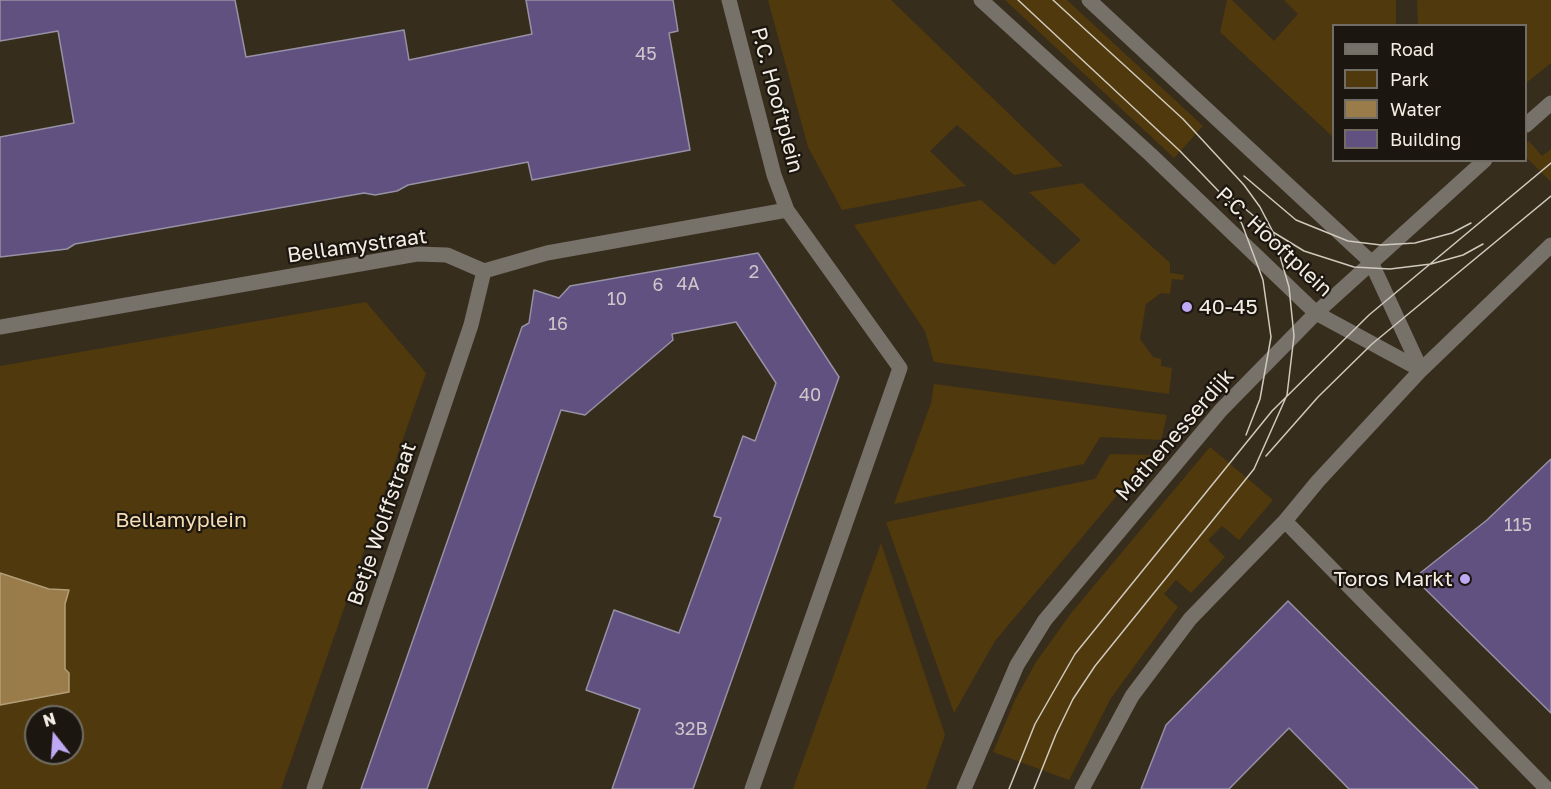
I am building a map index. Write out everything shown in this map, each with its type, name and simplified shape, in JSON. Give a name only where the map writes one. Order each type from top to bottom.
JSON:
[{"type":"street","name":"P.C. Hooftplein","points":[[729,0],[774,175],[788,210]]},
{"type":"street","name":"P.C. Hooftplein","points":[[981,0],[1151,155],[1316,313],[1421,370]]},
{"type":"street","points":[[1089,0],[1371,262],[1421,370]]},
{"type":"street","points":[[1527,124],[1551,103]]},
{"type":"street","name":"Mathenesserdijk","points":[[964,789],[1017,665],[1045,620],[1221,410],[1316,313],[1483,162]]},
{"type":"street","points":[[484,271],[547,253],[788,210],[900,368],[752,789]]},
{"type":"street","points":[[1082,789],[1114,725],[1167,648],[1215,592],[1285,521],[1318,481],[1421,370],[1551,245]]},
{"type":"street","name":"Bellamystraat","points":[[0,327],[417,254],[447,255],[484,271]]},
{"type":"street","name":"Betje Wolffstraat","points":[[314,789],[471,325],[484,271]]},
{"type":"street","points":[[1285,521],[1547,789]]},
{"type":"green space","points":[[768,0],[891,0],[1063,166],[1014,175],[957,125],[930,151],[966,186],[842,210],[808,147]]},
{"type":"green space","points":[[1005,0],[1067,0],[1203,126],[1174,158]]},
{"type":"green space","points":[[1227,0],[1232,0],[1274,41],[1298,14],[1284,0],[1396,0],[1396,24],[1332,24],[1332,136],[1220,32]]},
{"type":"green space","points":[[1417,0],[1551,0],[1551,63],[1527,82],[1527,24],[1418,24]]},
{"type":"green space","points":[[1529,141],[1542,156],[1551,149],[1551,182],[1527,158]]},
{"type":"green space","points":[[1082,183],[1170,263],[1170,273],[1184,275],[1183,280],[1172,279],[1170,294],[1161,293],[1146,304],[1140,339],[1153,357],[1161,359],[1161,366],[1172,368],[1169,394],[934,362],[925,331],[854,225],[981,200],[1054,265],[1081,240],[1029,192]]},
{"type":"green space","name":"Bellamyplein","points":[[366,302],[426,373],[281,789],[0,789],[0,366]]},
{"type":"green space","points":[[934,384],[1167,415],[1161,440],[1100,437],[1084,464],[894,504],[931,403]]},
{"type":"green space","points":[[1210,447],[1273,500],[1239,540],[1222,526],[1208,540],[1225,557],[1191,593],[1176,580],[1164,594],[1178,607],[1111,698],[1069,780],[993,752],[1015,700],[1036,662],[1072,612]]},
{"type":"green space","points":[[1110,454],[1151,455],[995,641],[954,713],[886,522],[1095,479]]},
{"type":"green space","points":[[881,543],[945,735],[926,789],[793,789]]},
{"type":"water","points":[[0,573],[49,589],[69,590],[65,604],[65,669],[69,673],[69,692],[0,705]]},
{"type":"building","points":[[0,0],[235,0],[246,57],[404,30],[409,60],[532,34],[526,0],[673,0],[678,31],[669,33],[690,150],[532,180],[528,162],[408,185],[397,191],[375,195],[364,193],[75,244],[67,249],[0,257],[0,137],[74,123],[58,31],[0,41]]},
{"type":"building","points":[[758,253],[839,377],[693,789],[612,789],[640,709],[586,690],[614,610],[679,633],[721,518],[714,516],[743,436],[755,441],[776,383],[736,322],[672,334],[673,340],[585,415],[561,410],[427,789],[361,789],[522,327],[529,323],[534,290],[559,298],[570,286]]},
{"type":"building","points":[[1551,459],[1551,713],[1414,578],[1487,520]]},
{"type":"building","points":[[1288,601],[1478,789],[1349,789],[1289,728],[1229,789],[1141,789],[1166,725]]},
{"type":"tram line","points":[[1018,0],[1180,151],[1230,203],[1242,224],[1263,280],[1271,337],[1260,399],[1246,435]]},
{"type":"tram line","points":[[1034,789],[1073,699],[1095,666],[1254,469],[1287,395],[1294,336],[1289,287],[1273,232],[1260,207],[1244,185],[1183,119],[1053,0]]},
{"type":"tram line","points":[[1009,789],[1035,724],[1075,654],[1272,411],[1369,315],[1551,163]]},
{"type":"tram line","points":[[1244,176],[1296,220],[1348,241],[1381,245],[1415,243],[1452,233],[1471,223]]},
{"type":"tram line","points":[[1266,456],[1318,397],[1372,344],[1551,196]]},
{"type":"tram line","points":[[1231,197],[1273,232],[1304,251],[1354,267],[1390,269],[1431,264],[1463,255],[1483,244]]},
{"type":"place","name":"40-45","points":[[1187,307]]},
{"type":"place","name":"Toros Markt","points":[[1465,579]]}]
